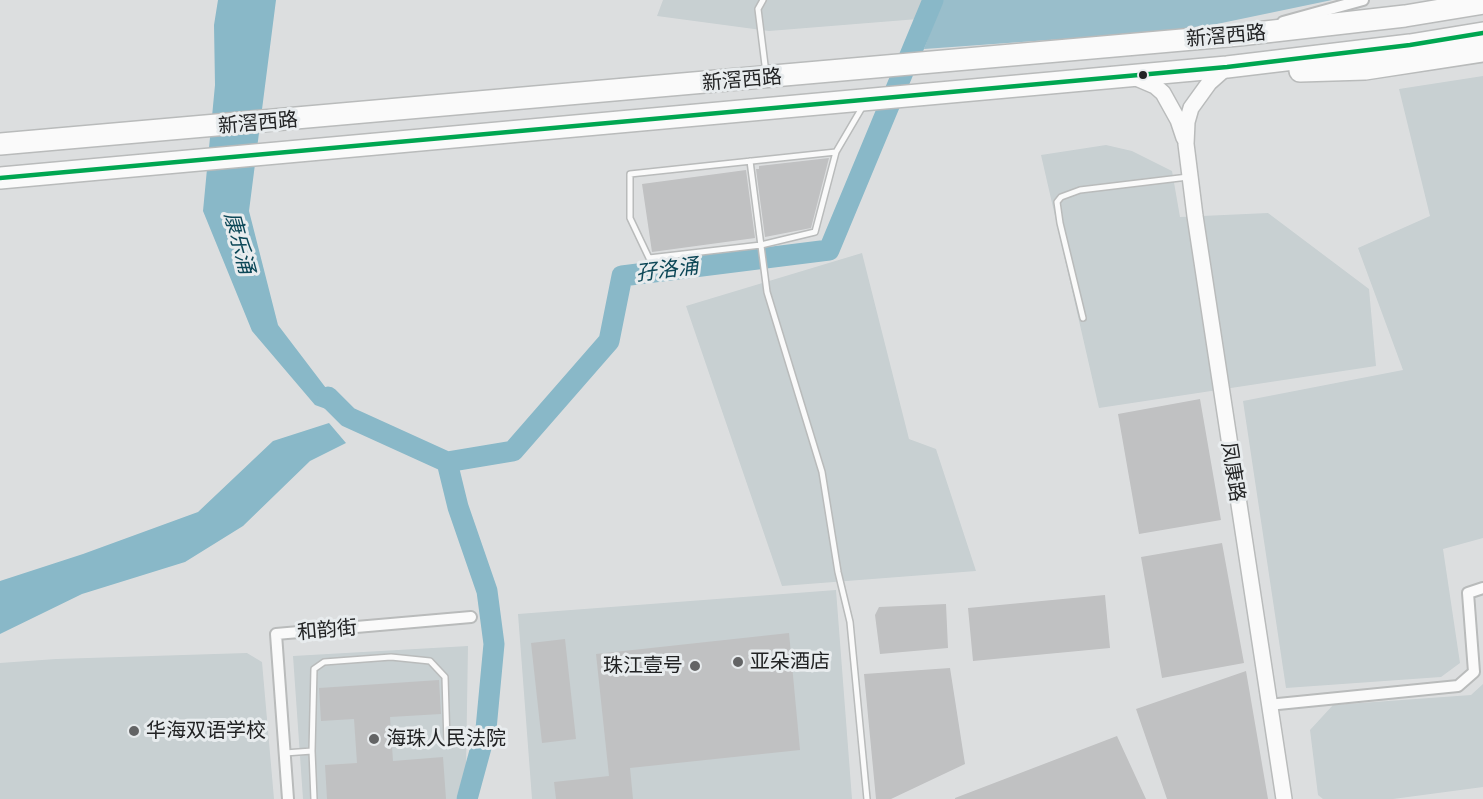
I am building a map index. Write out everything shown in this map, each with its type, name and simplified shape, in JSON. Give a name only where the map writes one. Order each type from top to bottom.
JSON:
[{"type":"highway","name":"新滘西路","points":[[0,144],[183,130],[1239,35],[1405,16],[1483,3]]},
{"type":"highway","name":"新滘西路","points":[[0,178],[1227,67],[1410,45],[1483,33]]},
{"type":"highway","points":[[1227,67],[1280,71],[1365,69],[1483,51]]},
{"type":"street","points":[[1239,35],[1364,0]]},
{"type":"street","points":[[1186,144],[1187,123],[1191,108],[1209,83],[1227,67]]},
{"type":"street","points":[[1131,76],[1155,86],[1163,93],[1178,120],[1186,144]]},
{"type":"street","name":"凤康路","points":[[1186,144],[1268,705],[1284,799]]},
{"type":"street","points":[[1268,705],[1458,686],[1474,672],[1468,593],[1483,588]]},
{"type":"street","name":"和韵街","points":[[288,799],[276,634],[471,617]]},
{"type":"lane","points":[[763,0],[758,9],[767,78]]},
{"type":"lane","points":[[836,152],[630,174],[630,218],[648,258],[760,245],[815,232],[836,152],[867,99]]},
{"type":"lane","points":[[750,161],[766,292],[822,472],[838,572],[850,621],[867,799]]},
{"type":"lane","points":[[1083,318],[1060,224],[1057,202],[1068,193],[1080,190],[1190,176]]},
{"type":"lane","points":[[314,799],[312,751],[314,669],[324,662],[391,657],[430,661],[445,677],[447,743]]},
{"type":"lane","points":[[285,753],[312,751]]},
{"type":"shaded area","points":[[663,0],[927,0],[918,19],[769,31],[657,16]]},
{"type":"shaded area","points":[[942,0],[1332,0],[1188,30],[924,49]]},
{"type":"shaded area","points":[[1483,76],[1483,538],[1443,549],[1460,663],[1441,677],[1286,688],[1243,401],[1403,370],[1358,248],[1430,216],[1399,89]]},
{"type":"shaded area","points":[[1106,145],[1132,151],[1172,171],[1180,217],[1268,213],[1369,289],[1376,366],[1099,408],[1041,155]]},
{"type":"shaded area","points":[[862,253],[909,439],[936,449],[976,571],[782,586],[686,306]]},
{"type":"shaded area","points":[[836,590],[852,799],[532,799],[518,614]]},
{"type":"shaded area","points":[[468,646],[466,768],[456,799],[303,799],[293,656]]},
{"type":"shaded area","name":"华海双语学校","points":[[247,653],[262,662],[274,799],[0,799],[0,663]]},
{"type":"shaded area","points":[[1483,684],[1483,787],[1393,799],[1323,799],[1318,795],[1310,730],[1333,705],[1471,695]]},
{"type":"water","name":"康乐涌","points":[[218,0],[276,0],[249,211],[278,325],[348,417],[315,405],[252,331],[203,211],[215,85],[214,25]]},
{"type":"water","points":[[329,423],[346,443],[310,461],[243,526],[185,562],[82,594],[0,634],[0,581],[83,554],[198,512],[273,441]]},
{"type":"building","points":[[829,158],[811,228],[765,237],[756,169],[759,169],[759,166]]},
{"type":"building","points":[[746,170],[755,238],[652,252],[642,184]]},
{"type":"building","points":[[1200,399],[1221,520],[1139,534],[1118,414]]},
{"type":"building","points":[[1222,543],[1244,663],[1162,678],[1141,557]]},
{"type":"building","points":[[1105,595],[1110,648],[973,661],[968,608]]},
{"type":"building","points":[[946,604],[948,648],[880,654],[875,615],[879,607]]},
{"type":"building","points":[[789,633],[800,750],[630,768],[633,799],[556,799],[554,782],[609,776],[596,654]]},
{"type":"building","points":[[565,639],[576,739],[542,743],[531,643]]},
{"type":"building","points":[[950,668],[965,764],[891,799],[876,799],[864,674]]},
{"type":"building","points":[[1246,671],[1268,799],[1167,799],[1136,709]]},
{"type":"building","name":"海珠人民法院","points":[[439,680],[441,714],[390,717],[393,761],[443,757],[446,799],[327,799],[325,765],[357,763],[354,719],[321,721],[319,688]]},
{"type":"building","points":[[1117,736],[1146,799],[955,799],[955,798]]},
{"type":"waterway","name":"孖洛涌","points":[[328,397],[348,417],[447,462],[513,451],[609,341],[622,276],[829,250],[933,0]]},
{"type":"waterway","points":[[447,462],[458,507],[487,591],[494,644],[486,729],[467,799]]},
{"type":"transit line","points":[[0,178],[1227,67],[1410,45],[1483,33]]},
{"type":"place","name":"亚朵酒店","points":[[738,662]]},
{"type":"place","name":"珠江壹号","points":[[695,666]]},
{"type":"place","name":"华海双语学校","points":[[134,731]]},
{"type":"place","name":"海珠人民法院","points":[[374,739]]}]
